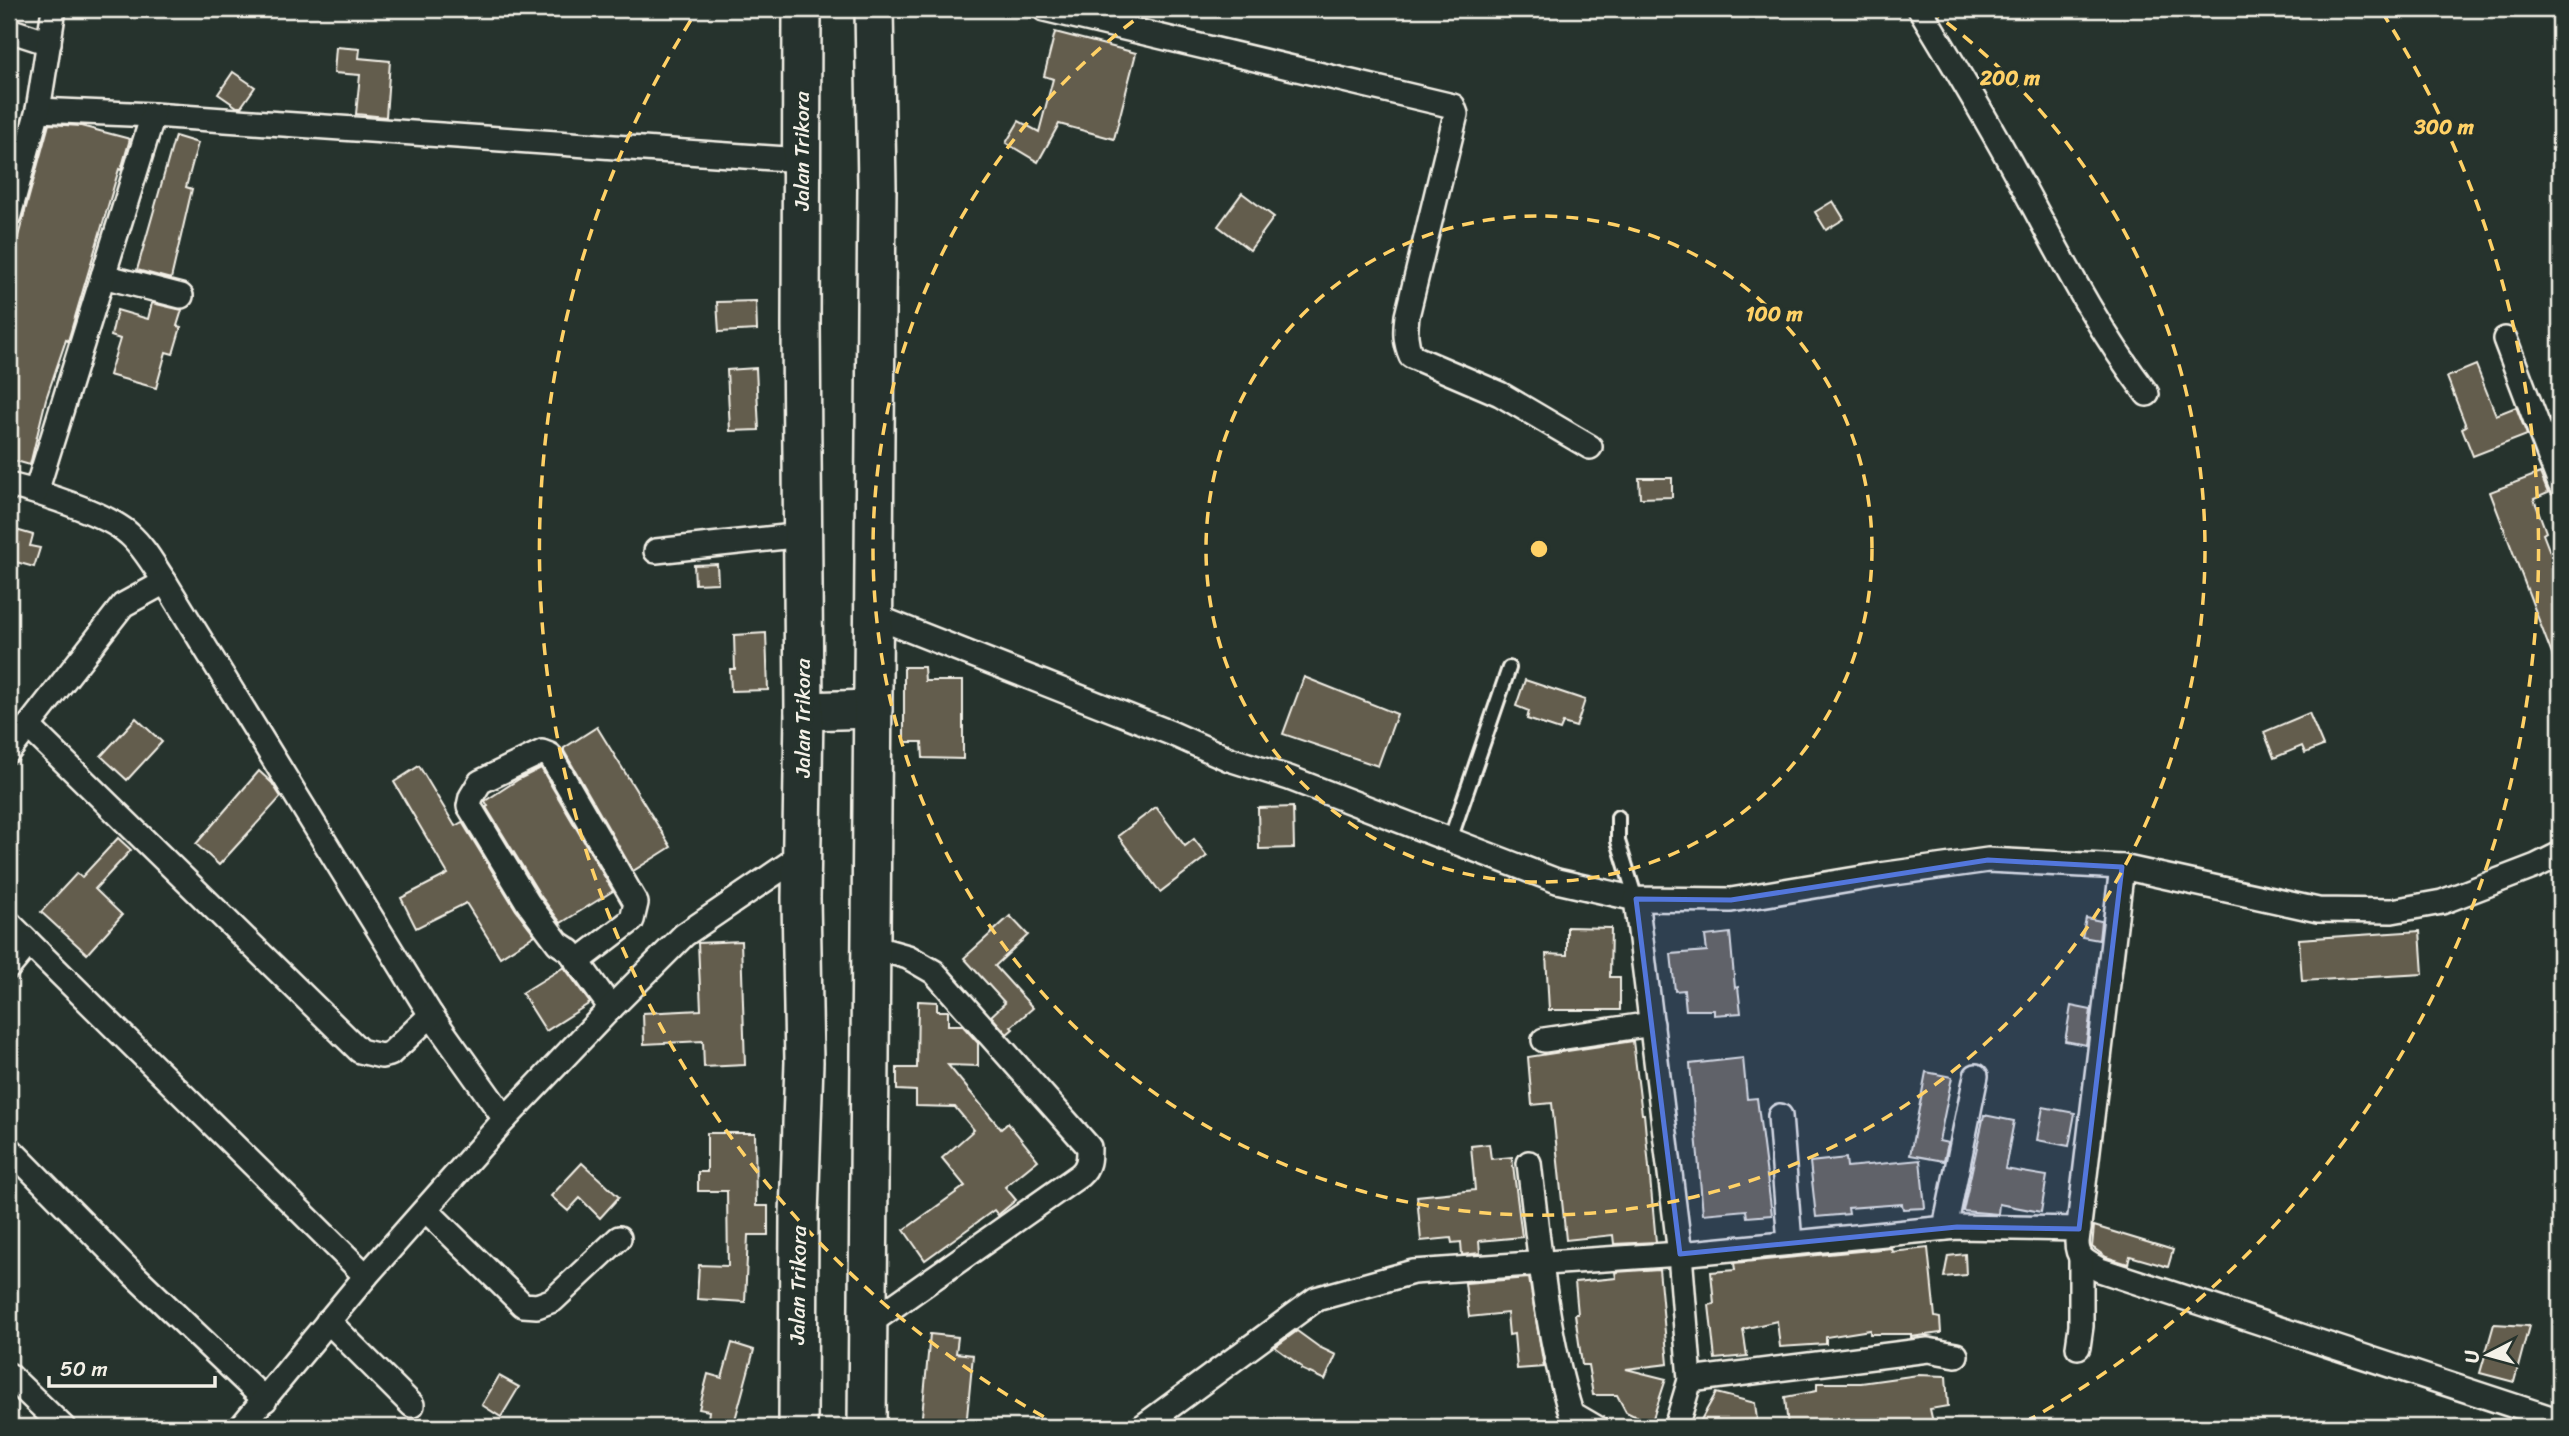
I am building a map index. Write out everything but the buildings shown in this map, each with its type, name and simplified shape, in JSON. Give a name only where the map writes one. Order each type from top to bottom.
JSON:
[{"type":"main road","name":"Jalan Trikora","points":[[798,1427],[799,1216],[804,1062],[801,898],[804,711],[802,9]]},
{"type":"main road","points":[[867,1427],[877,187],[874,9]]},
{"type":"main road","points":[[804,711],[873,709]]},
{"type":"street","points":[[9,215],[38,110],[54,9]]},
{"type":"street","points":[[1044,9],[1453,106],[1456,114],[1407,316],[1404,334],[1406,345],[1411,356],[1500,394],[1590,447]]},
{"type":"street","points":[[1920,9],[2004,151],[2082,296],[2125,365],[2147,394]]},
{"type":"street","points":[[9,30],[49,43]]},
{"type":"street","points":[[38,110],[153,115],[802,160]]},
{"type":"street","points":[[36,492],[153,115]]},
{"type":"street","points":[[103,276],[181,296]]},
{"type":"street","points":[[2505,339],[2560,484]]},
{"type":"street","points":[[9,485],[36,492],[114,523],[129,533],[165,582],[431,1015],[505,1119]]},
{"type":"street","points":[[656,551],[803,535]]},
{"type":"street","points":[[9,751],[123,605],[165,582]]},
{"type":"street","points":[[874,616],[1229,758],[1289,778],[1557,881],[1636,899],[1731,900],[1988,860],[2122,867],[2318,910],[2392,911],[2442,902],[2560,854]]},
{"type":"street","points":[[28,726],[360,1051],[381,1056],[390,1054],[431,1015]]},
{"type":"street","points":[[578,962],[632,919],[636,904],[550,755],[542,752],[480,782],[469,806],[528,903],[558,943],[570,951],[611,1009]]},
{"type":"street","points":[[241,1427],[366,1276],[505,1119],[684,934],[803,853]]},
{"type":"street","points":[[2078,1347],[2081,1326],[2081,1259],[2077,1252],[2079,1229],[2122,867]]},
{"type":"street","points":[[1636,899],[1680,1254],[1690,1380],[1676,1427]]},
{"type":"street","points":[[9,923],[366,1276]]},
{"type":"street","points":[[9,967],[29,943]]},
{"type":"street","points":[[867,1325],[1080,1175],[1086,1170],[1089,1159],[1089,1147],[934,972],[908,957],[872,947]]},
{"type":"street","points":[[1544,1040],[1652,1024]]},
{"type":"street","points":[[1945,1228],[1976,1076]]},
{"type":"street","points":[[1780,1116],[1790,1243]]},
{"type":"street","points":[[9,1148],[133,1274],[265,1400]]},
{"type":"street","points":[[1529,1163],[1541,1264],[1562,1387],[1562,1420],[1595,1427]]},
{"type":"street","points":[[426,1210],[523,1305],[537,1306],[553,1300],[619,1238]]},
{"type":"street","points":[[1142,1427],[1316,1299],[1413,1272],[1680,1254],[1945,1228],[2079,1229]]},
{"type":"street","points":[[2081,1259],[2100,1270],[2560,1421]]},
{"type":"street","points":[[328,1321],[412,1405]]},
{"type":"street","points":[[1690,1380],[1928,1350],[1956,1355]]},
{"type":"street","points":[[9,1375],[64,1427]]},
{"type":"lane","points":[[1450,840],[1509,668]]},
{"type":"lane","points":[[1618,817],[1618,841],[1636,899]]},
{"type":"highlighted area","points":[[1988,860],[2122,867],[2079,1229],[1957,1227],[1680,1254],[1636,899],[1731,900]]}]
